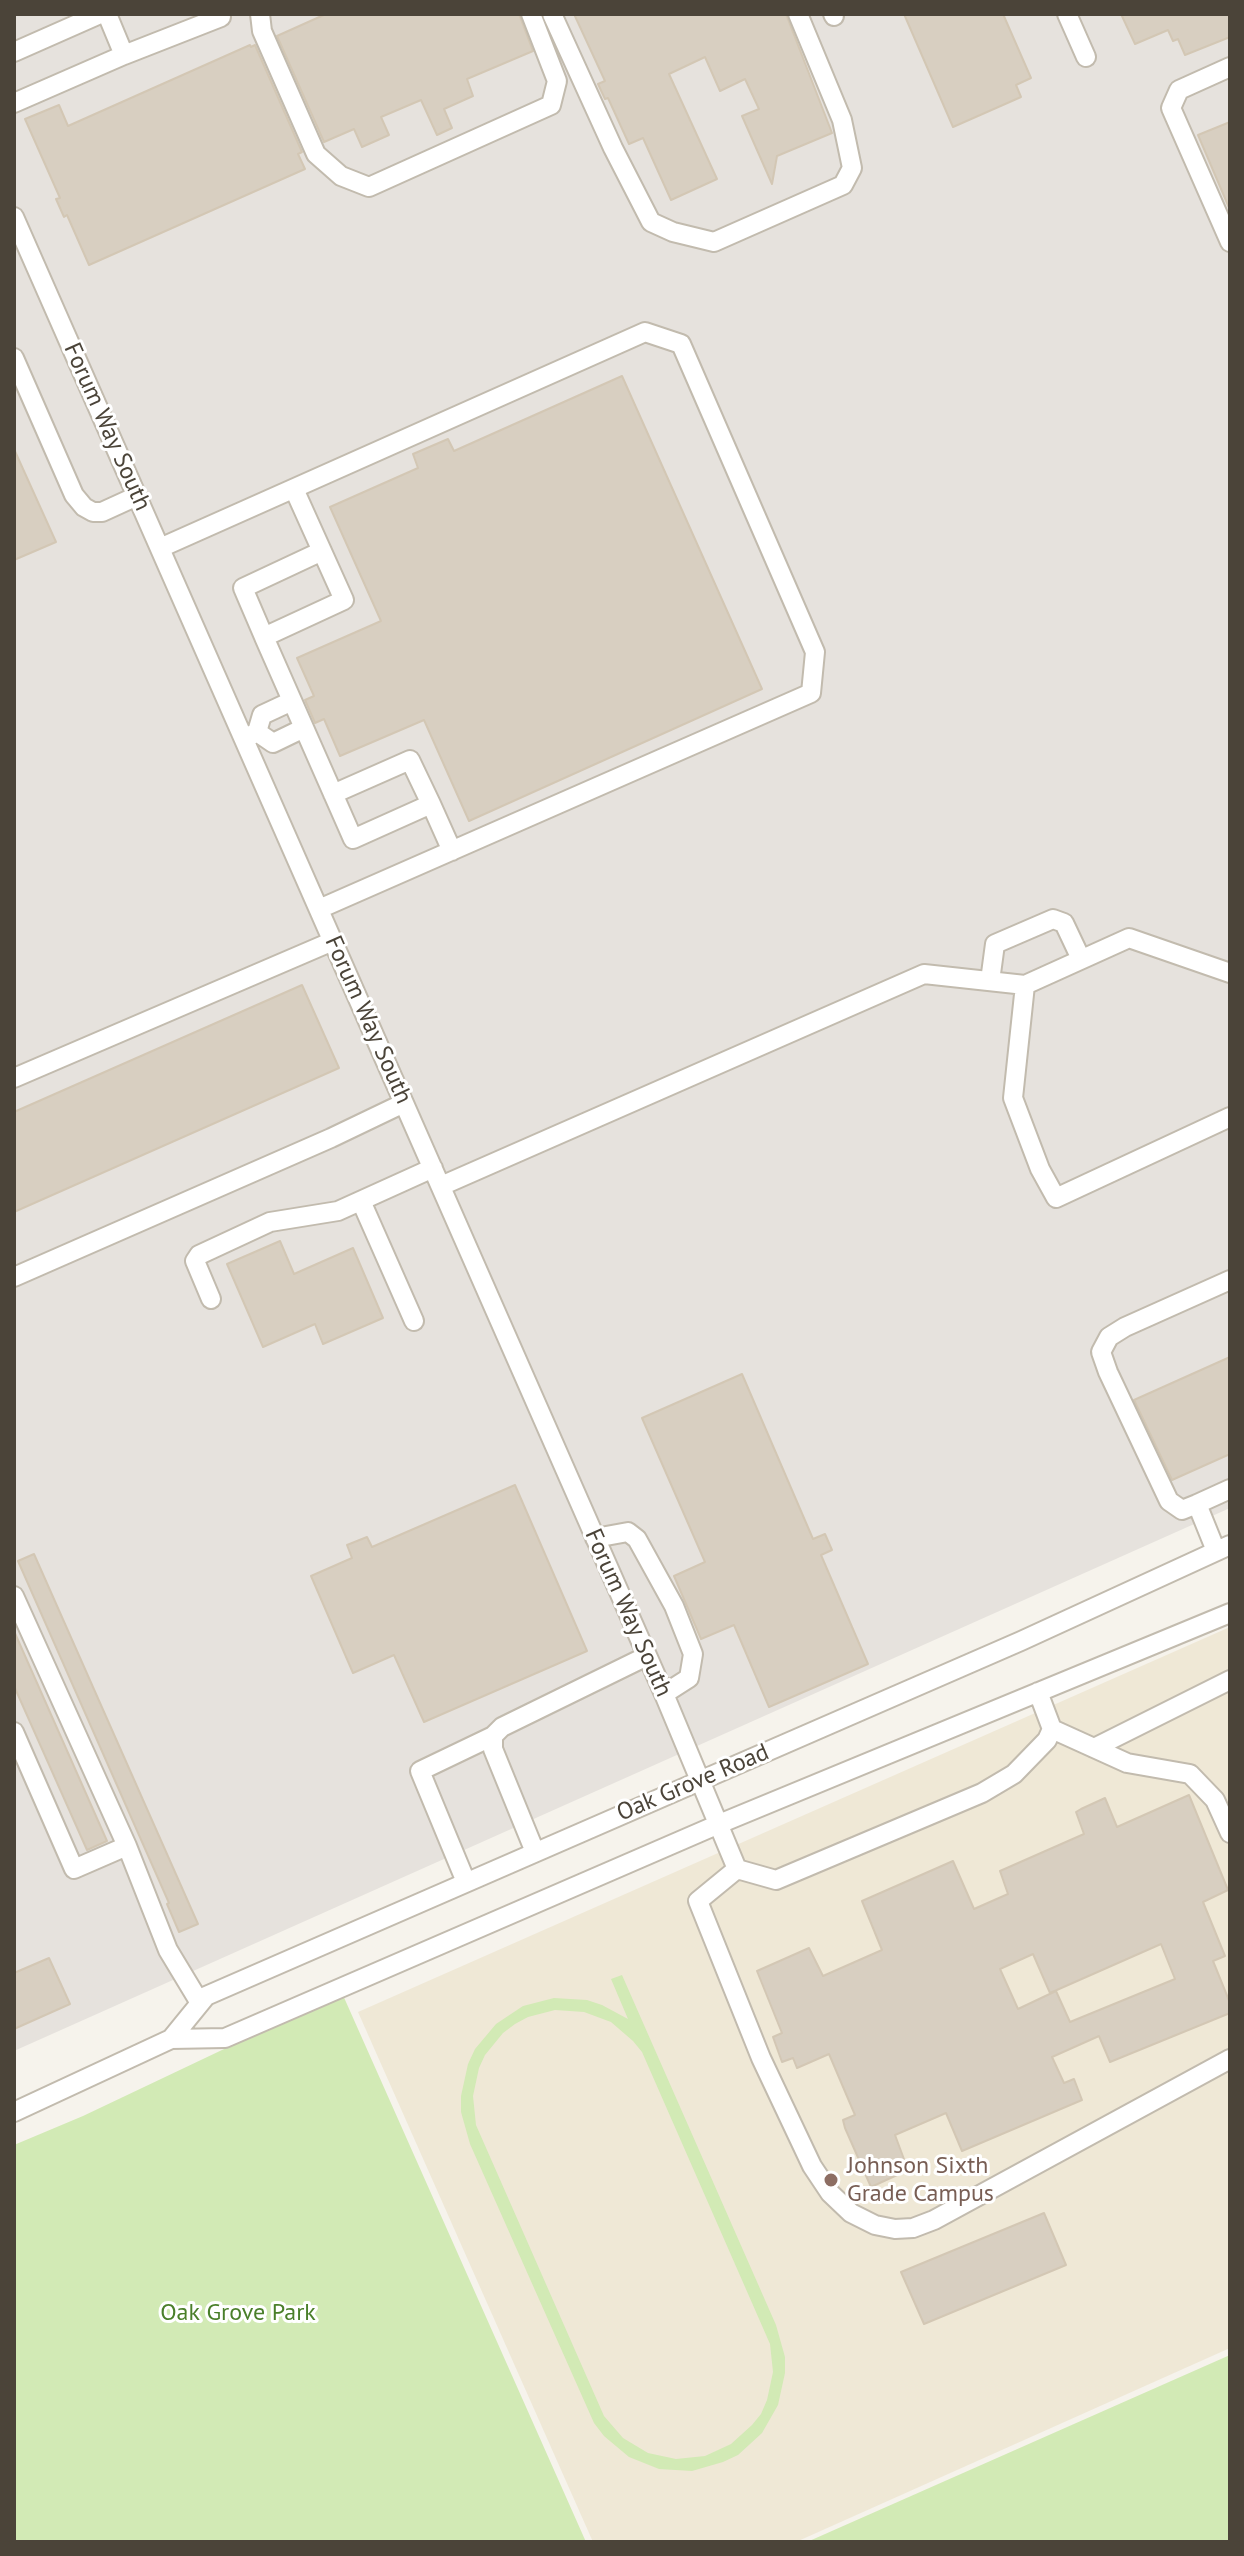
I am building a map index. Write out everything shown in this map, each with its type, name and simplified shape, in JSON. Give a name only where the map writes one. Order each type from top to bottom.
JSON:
[{"type":"street","points":[[14,52],[69,20],[100,14]]},
{"type":"street","points":[[107,14],[124,55]]},
{"type":"street","points":[[260,14],[262,31],[316,154],[341,176],[369,187],[551,105],[557,81],[531,14]]},
{"type":"street","points":[[552,14],[613,148],[651,222],[673,232],[714,242],[843,185],[852,168],[842,120],[798,14]]},
{"type":"street","points":[[1067,14],[1086,57]]},
{"type":"street","points":[[14,103],[221,17]]},
{"type":"street","points":[[1230,67],[1179,90],[1171,108],[1230,242]]},
{"type":"street","name":"Forum Way South","points":[[14,217],[160,548],[251,736],[319,909],[664,1694],[737,1869]]},
{"type":"street","points":[[160,548],[645,332],[681,344],[815,652],[811,693],[319,909]]},
{"type":"street","points":[[14,358],[74,495],[84,507],[93,512],[102,512],[137,496]]},
{"type":"street","points":[[264,637],[344,600],[294,489]]},
{"type":"street","points":[[322,551],[243,588],[264,637],[353,839],[431,804]]},
{"type":"street","points":[[292,701],[262,715],[251,736],[273,743],[304,728]]},
{"type":"street","points":[[333,794],[410,760],[452,851]]},
{"type":"street","points":[[990,981],[995,944],[1053,919],[1064,923],[1081,959]]},
{"type":"street","points":[[441,1186],[924,974],[1025,985],[1129,938],[1230,973]]},
{"type":"street","points":[[14,1078],[333,941]]},
{"type":"street","points":[[1025,985],[1013,1098],[1040,1169],[1056,1198],[1230,1117]]},
{"type":"street","points":[[14,1277],[404,1103]]},
{"type":"street","points":[[211,1299],[195,1261],[199,1255],[270,1222],[338,1211],[433,1168]]},
{"type":"street","points":[[361,1201],[414,1321]]},
{"type":"street","points":[[1230,1280],[1125,1327],[1109,1337],[1101,1352],[1169,1501],[1182,1510],[1230,1489]]},
{"type":"street","points":[[1197,1504],[1223,1548]]},
{"type":"street","points":[[595,1538],[628,1532],[637,1539],[674,1606],[693,1654],[689,1678],[664,1694]]},
{"type":"street","name":"Oak Grove Road","points":[[171,2039],[206,1996],[1021,1641],[1223,1548]]},
{"type":"street","points":[[14,1596],[127,1846],[168,1950],[200,2003]]},
{"type":"street","name":"Oak Grove Road","points":[[14,2112],[171,2039],[225,2038],[719,1824],[1230,1613]]},
{"type":"street","points":[[466,1882],[420,1771],[647,1656]]},
{"type":"street","points":[[1094,1748],[1230,1680]]},
{"type":"street","points":[[1038,1692],[1052,1729],[1127,1763],[1190,1774],[1215,1800],[1230,1833]]},
{"type":"street","points":[[1052,1729],[1047,1740],[1014,1774],[982,1793],[776,1880],[737,1869],[698,1901],[761,2058],[812,2166],[830,2193],[851,2213],[875,2225],[895,2229],[913,2228],[934,2220],[1230,2059]]},
{"type":"street","points":[[14,1732],[74,1869],[127,1846]]},
{"type":"street","points":[[493,1736],[493,1749],[535,1852]]},
{"type":"shaded area","points":[[14,14],[1230,14],[1230,1508],[14,2051]]},
{"type":"shaded area","name":"Johnson Sixth Grade Campus","points":[[1230,1627],[1230,2348],[796,2542],[593,2542],[358,2012]]},
{"type":"green space","points":[[622,1975],[776,2325],[785,2357],[778,2405],[762,2433],[738,2455],[692,2471],[659,2469],[629,2457],[594,2423],[470,2144],[461,2112],[468,2064],[475,2049],[496,2024],[523,2006],[554,1998],[587,2000],[628,2019],[611,1979]],"holes":[[[555,2010],[584,2012],[611,2022],[642,2052],[770,2344],[773,2372],[761,2414],[731,2444],[705,2456],[676,2459],[648,2453],[623,2438],[604,2416],[476,2125],[473,2096],[479,2068],[485,2055],[503,2033],[528,2017]]]},
{"type":"green space","name":"Oak Grove Park","points":[[342,1993],[586,2542],[14,2542],[14,2145],[83,2116]]},
{"type":"green space","points":[[1230,2355],[1230,2542],[807,2542]]},
{"type":"building","points":[[326,14],[519,14],[533,51],[467,79],[473,96],[444,109],[452,128],[437,135],[421,100],[381,117],[389,135],[362,147],[354,129],[324,142],[277,36]]},
{"type":"building","points":[[574,14],[786,14],[832,133],[777,156],[772,184],[742,116],[759,109],[745,79],[720,91],[705,57],[669,74],[717,179],[671,200],[643,138],[629,144],[608,98],[605,99],[598,84],[605,81]]},
{"type":"building","points":[[904,14],[1003,14],[1031,78],[1016,85],[1021,97],[953,127]]},
{"type":"building","points":[[1121,14],[1230,14],[1230,37],[1185,55],[1178,39],[1173,41],[1168,30],[1135,44]]},
{"type":"building","points":[[255,45],[302,152],[298,154],[305,169],[89,265],[67,215],[64,217],[56,199],[60,198],[25,119],[59,105],[68,126]]},
{"type":"building","points":[[1230,122],[1230,210],[1198,135]]},
{"type":"building","points":[[622,376],[762,689],[469,821],[424,720],[340,756],[324,719],[315,723],[305,700],[314,696],[297,658],[381,621],[330,507],[418,468],[413,454],[448,439],[454,451]]},
{"type":"building","points":[[14,449],[56,542],[14,560]]},
{"type":"building","points":[[302,985],[339,1068],[14,1212],[14,1112]]},
{"type":"building","points":[[280,1241],[294,1274],[353,1248],[383,1318],[323,1344],[315,1324],[263,1347],[227,1264]]},
{"type":"building","points":[[1230,1357],[1230,1454],[1172,1480],[1134,1400]]},
{"type":"building","points":[[742,1374],[813,1539],[825,1534],[832,1550],[821,1555],[868,1664],[769,1707],[734,1625],[701,1639],[674,1576],[705,1562],[642,1418]]},
{"type":"building","points":[[515,1485],[587,1651],[424,1722],[394,1655],[353,1673],[311,1576],[352,1558],[347,1545],[367,1537],[372,1547]]},
{"type":"building","points":[[34,1554],[198,1924],[179,1932],[18,1561]]},
{"type":"building","points":[[14,1631],[107,1841],[87,1850],[14,1686]]},
{"type":"building","points":[[1189,1795],[1228,1890],[1203,1902],[1225,1956],[1213,1961],[1230,2003],[1230,2013],[1110,2062],[1099,2036],[1052,2057],[1064,2083],[1074,2079],[1082,2100],[962,2151],[946,2113],[895,2135],[908,2170],[871,2187],[845,2128],[843,2120],[855,2115],[829,2054],[797,2068],[793,2058],[782,2062],[773,2037],[782,2033],[757,1971],[809,1948],[823,1976],[882,1950],[862,1901],[953,1861],[974,1909],[1008,1894],[1000,1871],[1084,1834],[1076,1812],[1105,1798],[1117,1827]],"holes":[[[1161,1944],[1175,1979],[1070,2022],[1056,1991],[1018,2009],[1000,1969],[1033,1954],[1050,1993]]]},
{"type":"building","points":[[49,1958],[70,2004],[14,2029],[14,1973]]},
{"type":"building","points":[[1044,2213],[1066,2265],[924,2324],[901,2272]]},
{"type":"place","name":"Johnson Sixth Grade Campus","points":[[831,2180]]}]
